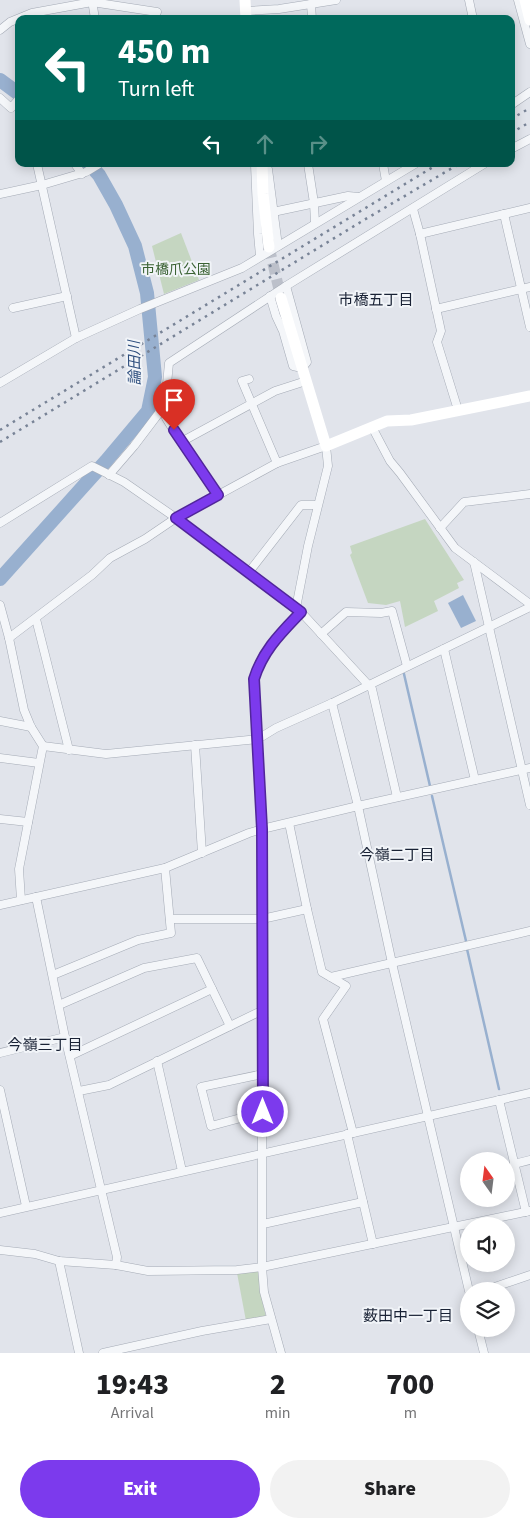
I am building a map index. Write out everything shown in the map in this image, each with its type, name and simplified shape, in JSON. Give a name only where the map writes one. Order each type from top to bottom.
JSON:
[{"type":"street","points":[[246,10],[279,9],[334,0]]},
{"type":"street","points":[[469,0],[471,15]]},
{"type":"street","points":[[518,0],[530,44]]},
{"type":"street","points":[[525,0],[530,20]]},
{"type":"street","points":[[92,1],[94,15]]},
{"type":"street","points":[[27,15],[92,1],[157,12]]},
{"type":"street","points":[[310,4],[311,15]]},
{"type":"street","points":[[0,30],[15,20]]},
{"type":"street","points":[[515,102],[530,92]]},
{"type":"street","points":[[0,98],[14,104]]},
{"type":"street","points":[[515,147],[530,139]]},
{"type":"street","points":[[38,167],[76,338]]},
{"type":"street","points":[[78,167],[84,173]]},
{"type":"street","points":[[0,194],[84,173],[94,167]]},
{"type":"street","points":[[255,167],[260,256]]},
{"type":"street","points":[[262,167],[263,194],[273,246]]},
{"type":"street","points":[[266,167],[268,169],[273,212],[273,246]]},
{"type":"street","points":[[308,167],[315,223]]},
{"type":"street","points":[[384,167],[386,181]]},
{"type":"street","points":[[0,383],[76,338],[140,309],[242,268],[273,246],[410,167]]},
{"type":"street","points":[[218,495],[166,418],[165,406],[169,363],[276,297],[286,286],[479,167]]},
{"type":"street","points":[[273,212],[348,196],[359,197]]},
{"type":"street","points":[[420,234],[530,208]]},
{"type":"street","points":[[412,209],[420,234],[441,331],[437,342],[458,410]]},
{"type":"street","points":[[504,214],[530,327]]},
{"type":"street","points":[[286,286],[307,362],[302,368]]},
{"type":"street","points":[[436,309],[530,287]]},
{"type":"street","points":[[13,308],[67,296]]},
{"type":"street","points":[[276,297],[302,368],[326,446],[328,466],[317,505],[298,610],[273,641],[258,667],[254,679],[262,829],[262,1267],[264,1292],[281,1353]]},
{"type":"street","points":[[249,379],[242,382],[277,463]]},
{"type":"street","points":[[181,442],[275,391],[306,381]]},
{"type":"street","points":[[9,638],[92,575],[110,558],[145,539],[176,518],[277,463],[326,446],[387,421],[411,420],[530,396]]},
{"type":"street","points":[[109,475],[165,406]]},
{"type":"street","points":[[0,605],[24,710],[30,727],[43,746],[106,754],[258,739],[276,728],[332,703],[530,606],[455,548],[390,461],[372,427]]},
{"type":"street","points":[[0,523],[92,466],[124,482],[176,518],[298,610],[372,688],[398,797]]},
{"type":"street","points":[[440,528],[464,502],[530,494]]},
{"type":"street","points":[[248,572],[301,505],[317,505]]},
{"type":"street","points":[[474,562],[488,628],[526,769],[530,805]]},
{"type":"street","points":[[321,634],[346,612],[381,613],[392,611],[407,666]]},
{"type":"street","points":[[36,619],[69,750]]},
{"type":"street","points":[[444,649],[475,780]]},
{"type":"street","points":[[332,703],[358,806],[392,962],[467,1282]]},
{"type":"street","points":[[0,721],[30,727]]},
{"type":"street","points":[[195,745],[202,853]]},
{"type":"street","points":[[21,900],[19,869],[43,746]]},
{"type":"street","points":[[0,758],[39,763]]},
{"type":"street","points":[[0,905],[165,868],[262,829],[526,769]]},
{"type":"street","points":[[0,819],[28,822]]},
{"type":"street","points":[[289,823],[322,972],[346,986],[323,1019],[373,1244]]},
{"type":"street","points":[[52,976],[138,940],[171,934],[165,868]]},
{"type":"street","points":[[36,896],[65,1037],[117,1257],[116,1265]]},
{"type":"street","points":[[170,919],[262,919],[307,909]]},
{"type":"street","points":[[331,977],[530,931]]},
{"type":"street","points":[[59,1005],[144,968],[197,958],[230,1026]]},
{"type":"street","points":[[70,1056],[212,988]]},
{"type":"street","points":[[79,1092],[109,1085],[263,1010]]},
{"type":"street","points":[[0,1052],[65,1037]]},
{"type":"street","points":[[157,1061],[182,1171]]},
{"type":"street","points":[[263,1074],[201,1087],[211,1126],[263,1112]]},
{"type":"street","points":[[0,1090],[26,1206]]},
{"type":"street","points":[[0,1213],[530,1093]]},
{"type":"street","points":[[499,1100],[511,1152]]},
{"type":"street","points":[[515,1164],[530,1160]]},
{"type":"street","points":[[0,1250],[35,1254],[59,1260],[116,1265],[148,1271],[237,1270],[262,1267],[528,1212],[515,1167]]},
{"type":"street","points":[[263,1224],[363,1202]]},
{"type":"street","points":[[59,1260],[78,1353]]},
{"type":"street","points":[[509,1282],[530,1275]]},
{"type":"street","points":[[104,1353],[271,1319]]},
{"type":"street","points":[[480,1337],[484,1353]]},
{"type":"green space","name":"市橋爪公園","points":[[181,233],[199,280],[164,294],[152,246]]},
{"type":"green space","points":[[425,519],[464,580],[457,583],[459,588],[434,601],[438,611],[405,627],[400,601],[386,605],[368,603],[350,555],[352,553],[350,546]]},
{"type":"green space","points":[[260,1270],[261,1295],[266,1317],[246,1321],[237,1273]]},
{"type":"water","points":[[463,595],[476,621],[461,628],[448,603]]},
{"type":"waterway","name":"論田川","points":[[0,80],[15,91]]},
{"type":"waterway","name":"論田川","points":[[0,579],[106,461],[148,411],[155,377],[147,293],[135,246],[116,205],[99,175],[92,167]]},
{"type":"waterway","points":[[404,674],[430,786]]},
{"type":"waterway","points":[[432,796],[466,941]]},
{"type":"waterway","points":[[467,949],[499,1089]]},
{"type":"tunnel","points":[[269,247],[281,298]]},
{"type":"railway","points":[[515,117],[530,108]]},
{"type":"railway","points":[[515,131],[530,122]]},
{"type":"railway","points":[[0,430],[433,167]]},
{"type":"railway","points":[[0,442],[454,167]]},
{"type":"district","name":"市橋五丁目","points":[[376,300]]},
{"type":"district","name":"今嶺二丁目","points":[[397,855]]},
{"type":"district","name":"今嶺三丁目","points":[[45,1045]]},
{"type":"district","name":"薮田中一丁目","points":[[408,1316]]},
{"type":"route","points":[[174,430],[218,495],[176,518],[301,612],[273,641],[258,667],[254,679],[262,829],[263,1112]]}]
